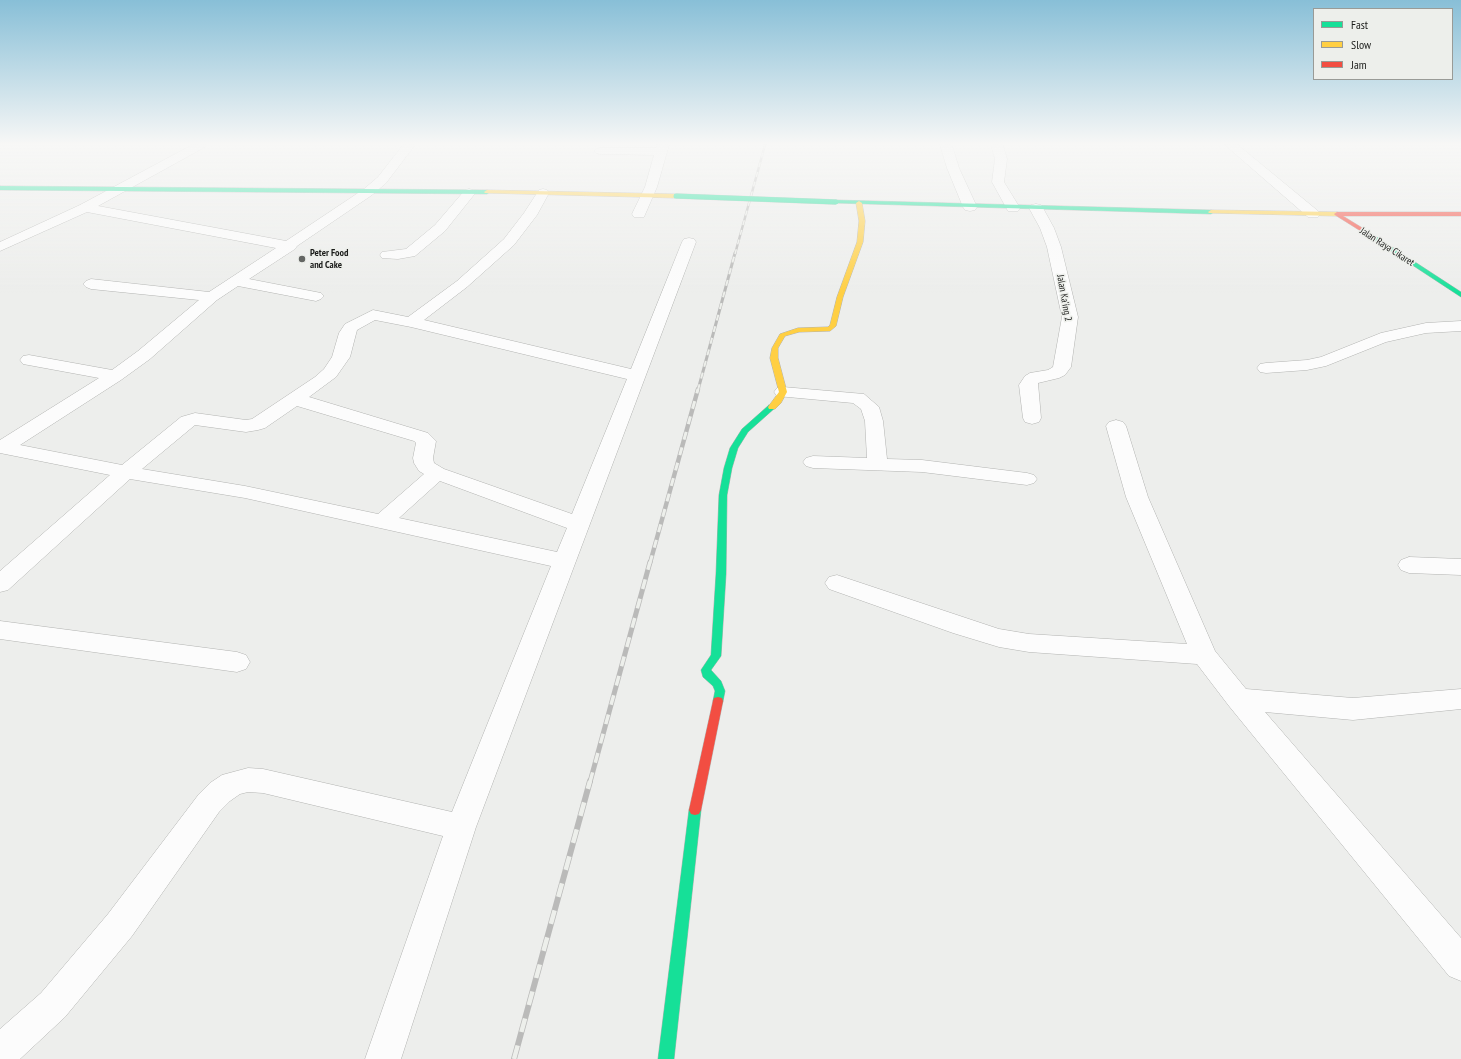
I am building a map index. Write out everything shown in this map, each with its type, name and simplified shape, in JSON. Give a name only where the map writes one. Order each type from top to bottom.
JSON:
[{"type":"street","points":[[0,247],[86,208],[110,194]]},
{"type":"street","points":[[2,447],[115,376],[144,355],[212,297],[290,246],[365,194]]},
{"type":"street","points":[[387,255],[398,255],[410,252],[440,228],[468,194]]},
{"type":"street","points":[[411,322],[462,284],[509,242],[530,215],[542,194]]},
{"type":"street","points":[[592,194],[676,196],[970,207],[1337,214]]},
{"type":"street","points":[[965,194],[970,207]]},
{"type":"street","points":[[1005,194],[1013,208]]},
{"type":"street","points":[[1290,194],[1313,214]]},
{"type":"street","points":[[639,214],[644,206],[647,196]]},
{"type":"street","points":[[666,1059],[695,807],[720,691],[718,684],[707,674],[706,670],[714,662],[716,656],[721,574],[723,494],[728,468],[734,448],[745,431],[778,401],[783,392],[774,358],[775,348],[782,335],[798,330],[830,328],[834,322],[840,297],[860,242],[862,221],[859,203]]},
{"type":"street","points":[[86,208],[290,246]]},
{"type":"street","name":"Jalan Ka'ing 2","points":[[1032,418],[1028,384],[1036,377],[1052,374],[1059,371],[1062,367],[1070,317],[1054,247],[1047,228],[1036,208]]},
{"type":"street","name":"Jalan Raya Cikaret","points":[[1337,214],[1461,214]]},
{"type":"street","name":"Jalan Raya Cikaret","points":[[1337,214],[1461,295]]},
{"type":"street","points":[[383,1059],[460,827],[578,524],[638,376],[689,242]]},
{"type":"street","points":[[236,281],[316,296]]},
{"type":"street","points":[[91,284],[212,297]]},
{"type":"street","points":[[0,584],[126,472],[188,421],[195,419],[253,425],[264,421],[321,381],[337,365],[341,357],[347,333],[351,326],[373,315],[411,322],[638,376]]},
{"type":"street","points":[[1266,368],[1307,365],[1326,361],[1380,338],[1426,328],[1461,326]]},
{"type":"street","points":[[29,360],[115,376]]},
{"type":"street","points":[[783,392],[858,398],[870,407],[874,421],[877,464]]},
{"type":"street","points":[[295,399],[421,437],[426,441],[423,458],[426,467],[437,473],[578,524]]},
{"type":"street","points":[[1116,426],[1137,497],[1204,655],[1238,699],[1461,964]]},
{"type":"street","points":[[2,447],[126,472],[245,492],[564,561]]},
{"type":"street","points":[[813,462],[922,466],[1027,479]]},
{"type":"street","points":[[382,522],[437,473]]},
{"type":"street","points":[[1409,565],[1461,567]]},
{"type":"street","points":[[837,583],[962,627],[999,638],[1029,644],[1204,655]]},
{"type":"street","points":[[0,630],[237,662]]},
{"type":"street","points":[[1238,699],[1353,709],[1461,699]]},
{"type":"street","points":[[0,1053],[53,1005],[120,925],[209,803],[220,792],[232,784],[248,780],[263,781],[460,827]]},
{"type":"railway","points":[[735,254],[751,194]]},
{"type":"railway","points":[[698,390],[735,253]]},
{"type":"railway","points":[[650,563],[698,389]]},
{"type":"railway","points":[[590,782],[650,562]]},
{"type":"railway","points":[[514,1059],[590,781]]},
{"type":"traffic: fast","points":[[676,196],[836,202]]},
{"type":"traffic: fast","points":[[836,202],[1211,212]]},
{"type":"traffic: fast","points":[[1367,233],[1461,295]]},
{"type":"traffic: fast","points":[[718,701],[720,691],[717,684],[707,674],[706,670],[716,656],[721,574],[723,495],[728,468],[734,448],[745,431],[772,407]]},
{"type":"traffic: fast","points":[[666,1059],[695,810]]},
{"type":"traffic: slow","points":[[601,194],[676,196]]},
{"type":"traffic: slow","points":[[772,407],[778,401],[783,392],[774,358],[775,348],[782,335],[798,330],[830,329],[833,326],[840,297],[860,242],[862,221],[859,203]]},
{"type":"traffic: slow","points":[[1211,212],[1337,214]]},
{"type":"traffic: jam","points":[[1367,233],[1337,214],[1461,214]]},
{"type":"traffic: jam","points":[[695,810],[718,701]]},
{"type":"place","name":"Peter Food and Cake","points":[[302,259]]}]
